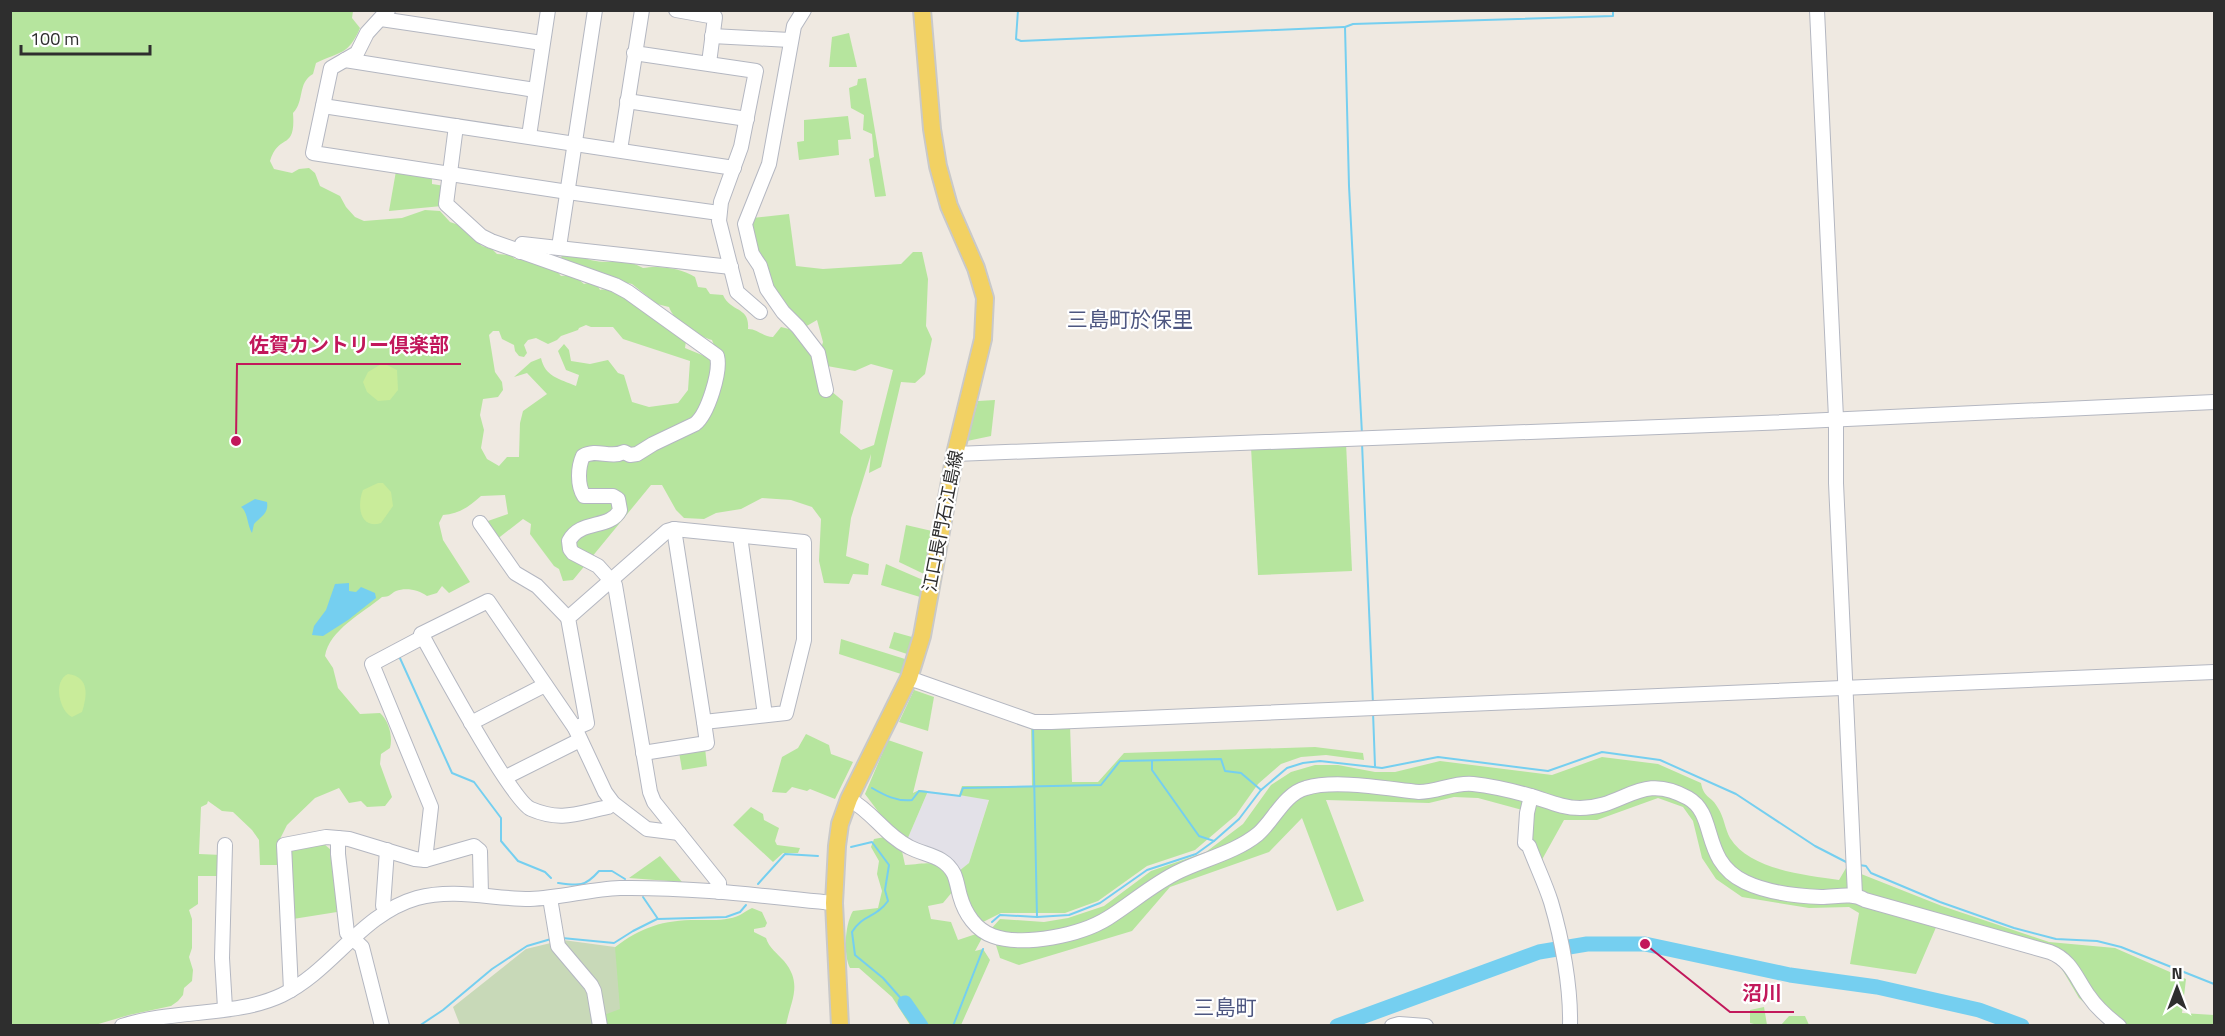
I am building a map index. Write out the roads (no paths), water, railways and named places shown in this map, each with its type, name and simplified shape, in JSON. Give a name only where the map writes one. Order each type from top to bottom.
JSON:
[{"type":"main road","name":"江口長門石江島線","points":[[840,1026],[834,903],[840,824],[849,799],[909,678],[922,636],[955,454],[983,339],[985,298],[976,268],[949,206],[938,166],[932,129],[922,10]]},
{"type":"street","points":[[529,136],[548,10]]},
{"type":"street","points":[[559,247],[595,10]]},
{"type":"street","points":[[620,150],[642,10]]},
{"type":"street","points":[[676,10],[715,17],[709,63]]},
{"type":"street","points":[[804,10],[794,26],[790,40],[769,164],[745,224],[752,254],[760,266],[767,289],[783,312],[818,353],[826,390]]},
{"type":"street","points":[[1816,10],[1836,418],[1836,483],[1855,895]]},
{"type":"street","points":[[542,43],[385,14],[368,33],[357,53],[331,68],[313,153],[719,213]]},
{"type":"street","points":[[712,36],[790,40]]},
{"type":"street","points":[[634,53],[756,71],[747,119],[719,213],[720,232],[737,292],[760,312]]},
{"type":"street","points":[[345,60],[535,90]]},
{"type":"street","points":[[627,101],[747,119]]},
{"type":"street","points":[[322,106],[734,168]]},
{"type":"street","points":[[456,126],[446,204],[481,236],[615,285],[702,344],[714,353],[718,360],[709,404],[701,420],[696,424],[637,454],[630,455],[624,452],[611,456],[591,452],[583,456],[579,483],[584,496],[588,498],[613,496],[618,499],[620,510],[613,519],[577,530],[569,541],[570,549],[598,566],[615,585],[650,792],[654,802],[719,883],[719,892]]},
{"type":"street","points":[[520,252],[522,244],[731,267]]},
{"type":"street","points":[[955,454],[2214,402]]},
{"type":"street","points":[[480,523],[515,573],[537,586],[568,618],[587,723],[578,734],[506,777]]},
{"type":"street","points":[[644,753],[707,743],[674,529]]},
{"type":"street","points":[[568,618],[668,531],[674,529],[804,542],[804,640],[786,713],[704,722]]},
{"type":"street","points":[[740,536],[765,716]]},
{"type":"street","points":[[425,860],[431,807],[372,664],[423,637],[422,634],[488,601],[578,734],[604,792],[613,803],[646,829],[680,833]]},
{"type":"street","points":[[423,637],[471,723],[525,805],[557,817],[566,817],[608,807],[613,803]]},
{"type":"street","points":[[909,678],[1034,722],[2214,672]]},
{"type":"street","points":[[471,723],[545,685]]},
{"type":"street","points":[[849,799],[864,807],[889,834],[909,847],[945,862],[954,875],[961,900],[973,924],[993,936],[1008,940],[1022,940],[1082,930],[1105,920],[1162,880],[1233,849],[1257,834],[1294,793],[1306,788],[1329,785],[1431,792],[1453,784],[1473,784],[1531,796],[1561,807],[1582,808],[1604,805],[1642,789],[1654,787],[1668,789],[1691,800],[1702,810],[1715,853],[1729,872],[1745,882],[1798,896],[1855,895],[1865,900],[2062,957],[2106,1017],[2119,1026]]},
{"type":"street","points":[[1531,796],[1527,813],[1526,843],[1551,903],[1564,963],[1570,1026]]},
{"type":"street","points":[[291,990],[284,845],[326,837],[349,839],[425,860],[474,846],[480,852],[481,895]]},
{"type":"street","points":[[338,838],[347,933],[363,947],[382,1026]]},
{"type":"street","points":[[225,845],[222,958],[225,1008]]},
{"type":"street","points":[[387,850],[383,906],[387,910]]},
{"type":"street","points":[[122,1026],[265,1001],[305,982],[387,910],[417,898],[433,895],[456,893],[512,899],[550,898],[617,888],[719,892],[834,903]]},
{"type":"street","points":[[550,898],[558,946],[591,985],[600,1026]]},
{"type":"street","points":[[1392,1026],[1399,1024],[1426,1026]]},
{"type":"water","points":[[255,499],[267,502],[267,506],[265,512],[254,524],[252,533],[241,507]]},
{"type":"water","points":[[349,583],[349,591],[356,592],[361,587],[375,593],[376,598],[323,636],[312,635],[314,626],[326,610],[335,584]]},
{"type":"waterway","points":[[1018,10],[1016,39],[1021,41],[1344,27]]},
{"type":"waterway","points":[[1362,434],[1349,186],[1345,27],[1353,24],[1613,16],[1613,10]]},
{"type":"waterway","points":[[1362,443],[1373,704]]},
{"type":"waterway","points":[[399,656],[452,773],[474,782],[501,818],[501,841],[518,861],[545,872],[551,878]]},
{"type":"waterway","points":[[1373,712],[1375,766]]},
{"type":"waterway","points":[[1033,726],[1037,917]]},
{"type":"waterway","points":[[992,922],[1000,915],[1037,917],[1069,915],[1100,903],[1147,870],[1196,854],[1239,819],[1261,790],[1287,768],[1320,761],[1382,768],[1438,757],[1548,771],[1602,752],[1660,760],[1736,794],[1815,846],[1848,863]]},
{"type":"waterway","points":[[872,788],[891,797],[912,800],[919,791],[960,796],[963,788],[1101,785],[1120,761],[1221,759],[1225,771],[1241,773],[1261,790]]},
{"type":"waterway","points":[[1152,761],[1152,770],[1199,836],[1214,841]]},
{"type":"waterway","points":[[851,847],[872,842],[889,865],[885,890],[888,901],[879,911],[856,926],[852,932],[855,955],[883,978],[905,1003]]},
{"type":"waterway","points":[[758,884],[785,854],[818,856]]},
{"type":"waterway","points":[[1859,865],[1866,866],[1871,873],[1940,902],[2014,928],[2056,939],[2097,941],[2121,947],[2214,984]]},
{"type":"waterway","points":[[558,883],[571,885],[585,883],[599,871],[612,871],[625,879]]},
{"type":"waterway","points":[[643,897],[658,919],[726,917],[740,912],[746,905]]},
{"type":"waterway","points":[[562,938],[614,943],[657,919]]},
{"type":"waterway","points":[[419,1026],[443,1010],[492,969],[527,946],[551,939]]},
{"type":"waterway","points":[[1337,1026],[1539,952],[1587,944],[1645,944],[1790,975],[1877,987],[1979,1010],[2022,1026]]},
{"type":"waterway","points":[[953,1026],[983,949]]},
{"type":"waterway","points":[[905,1003],[921,1026]]},
{"type":"place","name":"佐賀カントリー倶楽部","points":[[236,441]]},
{"type":"place","name":"沼川","points":[[1645,944]]},
{"type":"district","name":"三島町於保里","points":[[1130,320]]},
{"type":"district","name":"三島町","points":[[1225,1008]]}]
